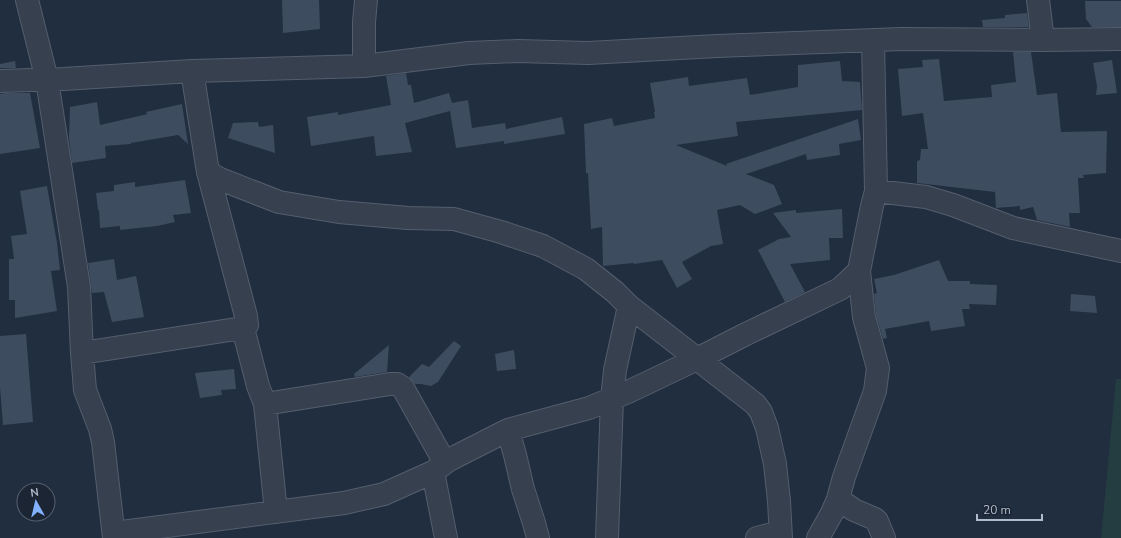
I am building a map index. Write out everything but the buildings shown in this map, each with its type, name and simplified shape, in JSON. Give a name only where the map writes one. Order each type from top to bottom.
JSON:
[{"type":"street","points":[[27,0],[47,80],[79,287],[85,390],[103,442],[114,535],[344,503],[384,494],[439,467],[449,460],[508,430],[589,408],[628,392],[840,289],[860,271]]},
{"type":"street","points":[[364,66],[364,22],[366,0]]},
{"type":"street","points":[[1038,0],[1043,40]]},
{"type":"street","points":[[0,81],[47,80],[192,71],[364,66],[469,53],[518,51],[588,53],[873,40],[1121,39]]},
{"type":"street","points":[[818,538],[838,499],[844,477],[875,391],[878,368],[864,317],[860,271],[876,191],[873,40]]},
{"type":"street","points":[[82,354],[243,328],[247,324],[208,172],[192,71]]},
{"type":"street","points":[[208,172],[220,179],[279,202],[339,212],[408,218],[454,219],[501,232],[543,246],[586,268],[629,306],[755,404],[761,412],[774,464],[779,501],[780,535],[757,538]]},
{"type":"street","points":[[876,191],[926,197],[953,205],[1013,228],[1121,251]]},
{"type":"street","points":[[607,538],[612,398],[615,370],[629,306]]},
{"type":"street","points":[[243,328],[258,386],[265,404],[276,512]]},
{"type":"street","points":[[265,404],[390,384],[397,384],[403,388],[439,467],[446,538]]},
{"type":"street","points":[[508,430],[523,489],[538,538]]},
{"type":"street","points":[[838,499],[854,510],[875,519],[884,538]]},
{"type":"green space","points":[[1116,379],[1121,379],[1121,538],[1101,538]]}]
